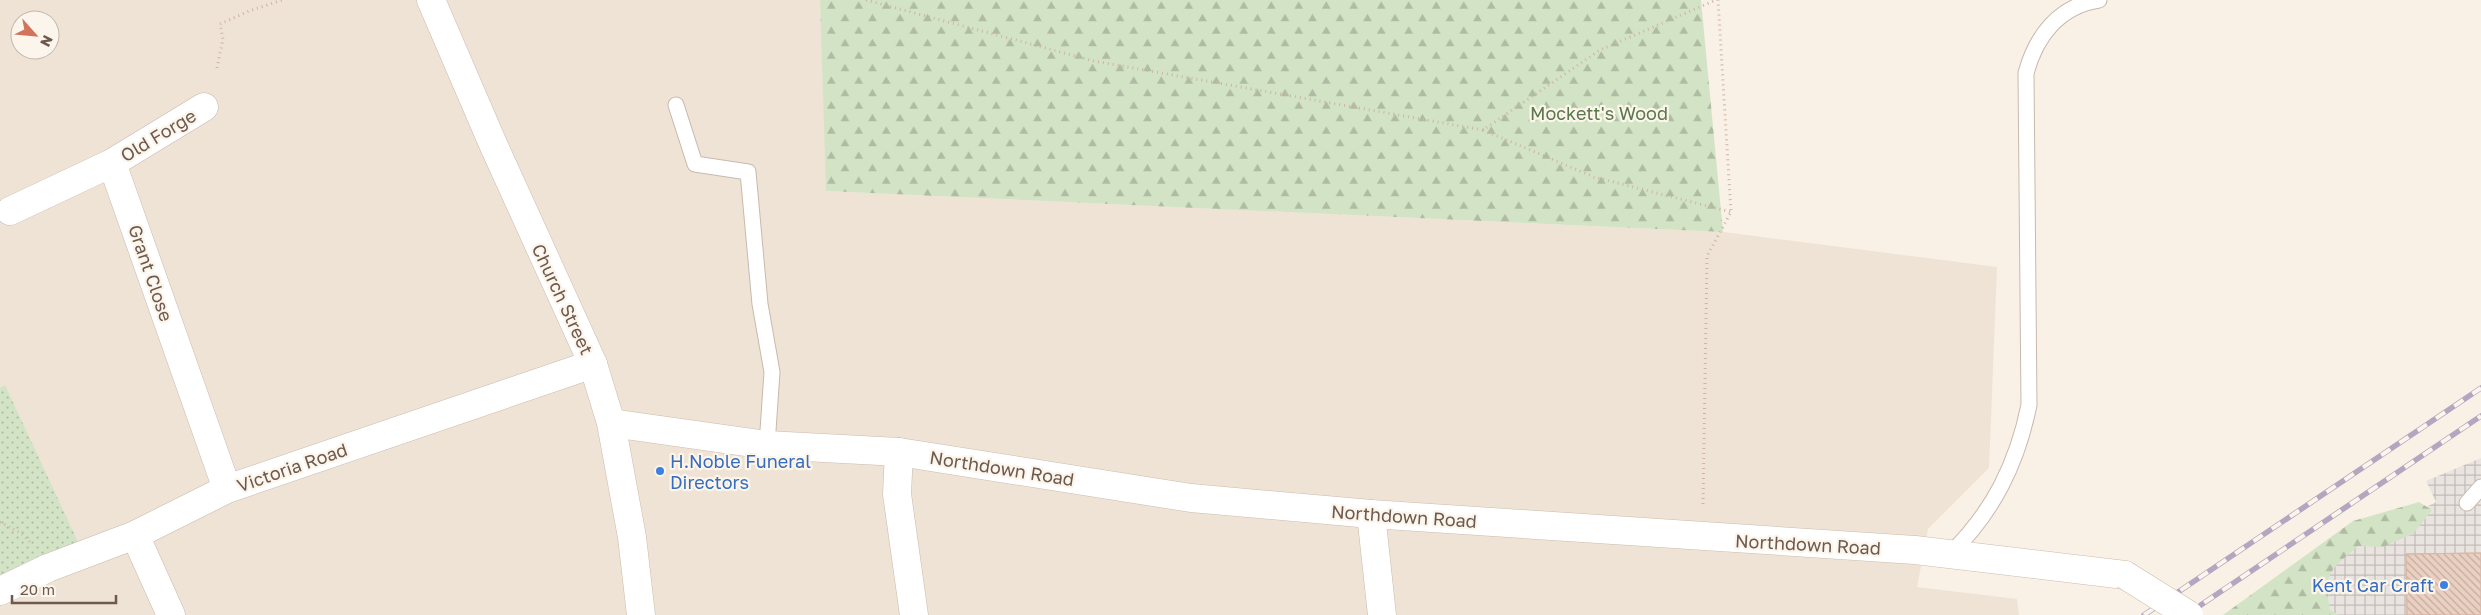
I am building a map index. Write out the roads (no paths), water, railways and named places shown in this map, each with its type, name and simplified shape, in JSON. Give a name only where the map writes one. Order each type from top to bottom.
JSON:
[{"type":"street","name":"Church Street","points":[[431,0],[493,144],[593,364],[611,423],[632,537],[642,615]]},
{"type":"street","name":"Old Forge","points":[[112,163],[204,107]]},
{"type":"street","points":[[10,211],[112,163]]},
{"type":"street","name":"Grant Close","points":[[112,163],[227,489]]},
{"type":"street","name":"Victoria Road","points":[[0,591],[48,568],[135,535],[227,489],[593,364]]},
{"type":"street","name":"Northdown Road","points":[[611,423],[767,445],[899,452],[1191,498],[1371,514],[1950,554],[2125,574],[2190,615]]},
{"type":"street","points":[[899,452],[897,494],[914,615]]},
{"type":"street","points":[[1371,514],[1382,615]]},
{"type":"street","points":[[135,535],[171,615]]},
{"type":"lane","points":[[1950,554],[1970,534],[2002,488],[2023,434],[2029,405],[2026,73],[2031,57],[2048,28],[2074,7],[2099,0]]},
{"type":"lane","points":[[676,105],[695,164],[748,172],[760,304],[772,372],[767,445]]},
{"type":"lane","points":[[2467,503],[2481,487]]},
{"type":"railway","points":[[2144,615],[2481,388]]},
{"type":"railway","points":[[2186,615],[2481,416]]},
{"type":"place","name":"H.Noble Funeral Directors","points":[[660,471]]},
{"type":"place","name":"Kent Car Craft","points":[[2444,585]]},
{"type":"park label","name":"Mockett's Wood","points":[[1599,113]]}]
